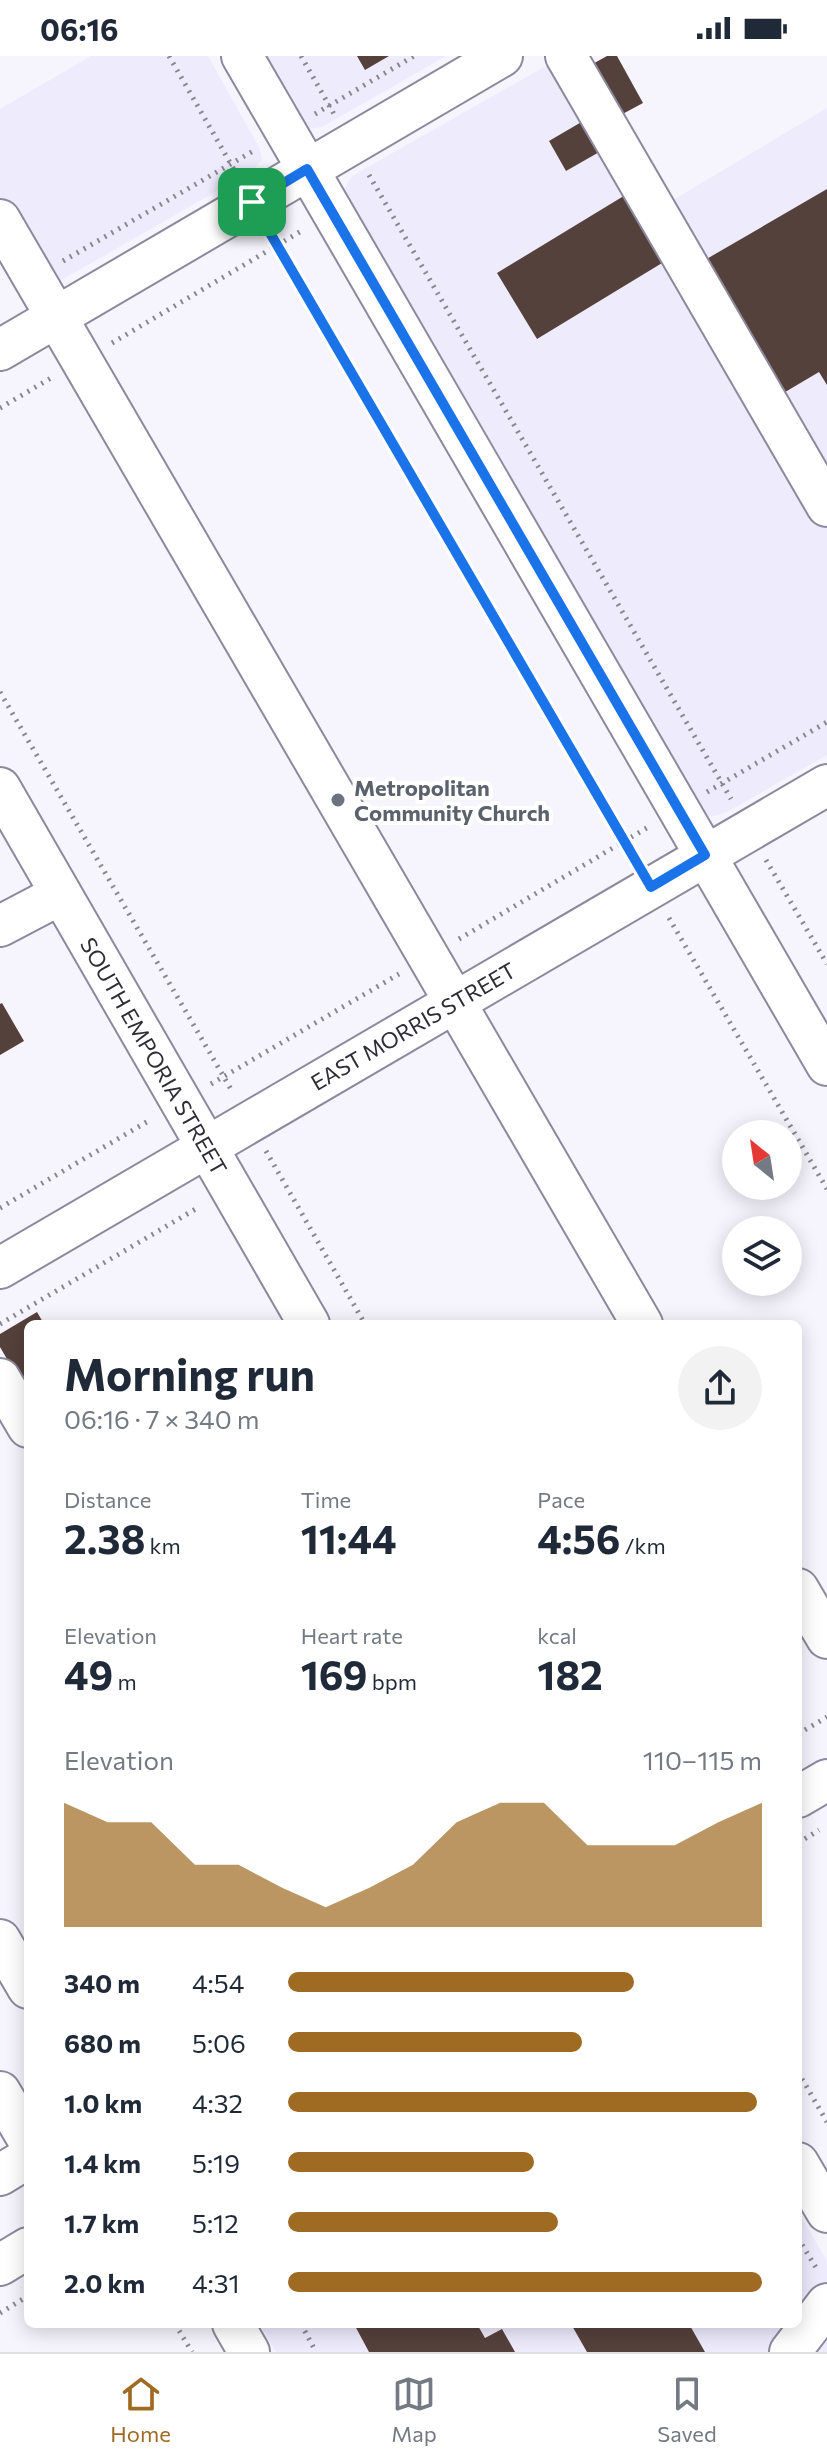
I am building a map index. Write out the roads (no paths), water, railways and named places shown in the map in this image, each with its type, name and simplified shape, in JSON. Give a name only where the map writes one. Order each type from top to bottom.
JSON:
[{"type":"street","points":[[242,56],[827,1065]]},
{"type":"street","points":[[0,350],[502,56]]},
{"type":"street","points":[[566,56],[827,506]]},
{"type":"street","points":[[0,220],[640,1320]]},
{"type":"street","name":"EAST MORRIS STREET","points":[[0,1268],[827,785]]},
{"type":"street","name":"SOUTH EMPORIA STREET","points":[[0,788],[307,1320]]},
{"type":"street","points":[[0,926],[61,894]]},
{"type":"street","points":[[0,1379],[24,1420]]},
{"type":"street","points":[[802,1596],[827,1638]]},
{"type":"street","points":[[802,1795],[827,1780]]},
{"type":"street","points":[[1,1945],[24,1982]]},
{"type":"street","points":[[0,2092],[24,2132]]},
{"type":"street","points":[[0,2175],[24,2160]]},
{"type":"street","points":[[802,2170],[827,2212]]},
{"type":"street","points":[[0,2265],[24,2250]]},
{"type":"street","points":[[790,2352],[823,2290]]},
{"type":"street","points":[[235,2328],[249,2352]]},
{"type":"street","points":[[776,2328],[790,2352]]},
{"type":"place","name":"Metropolitan Community Church","points":[[338,800]]}]
